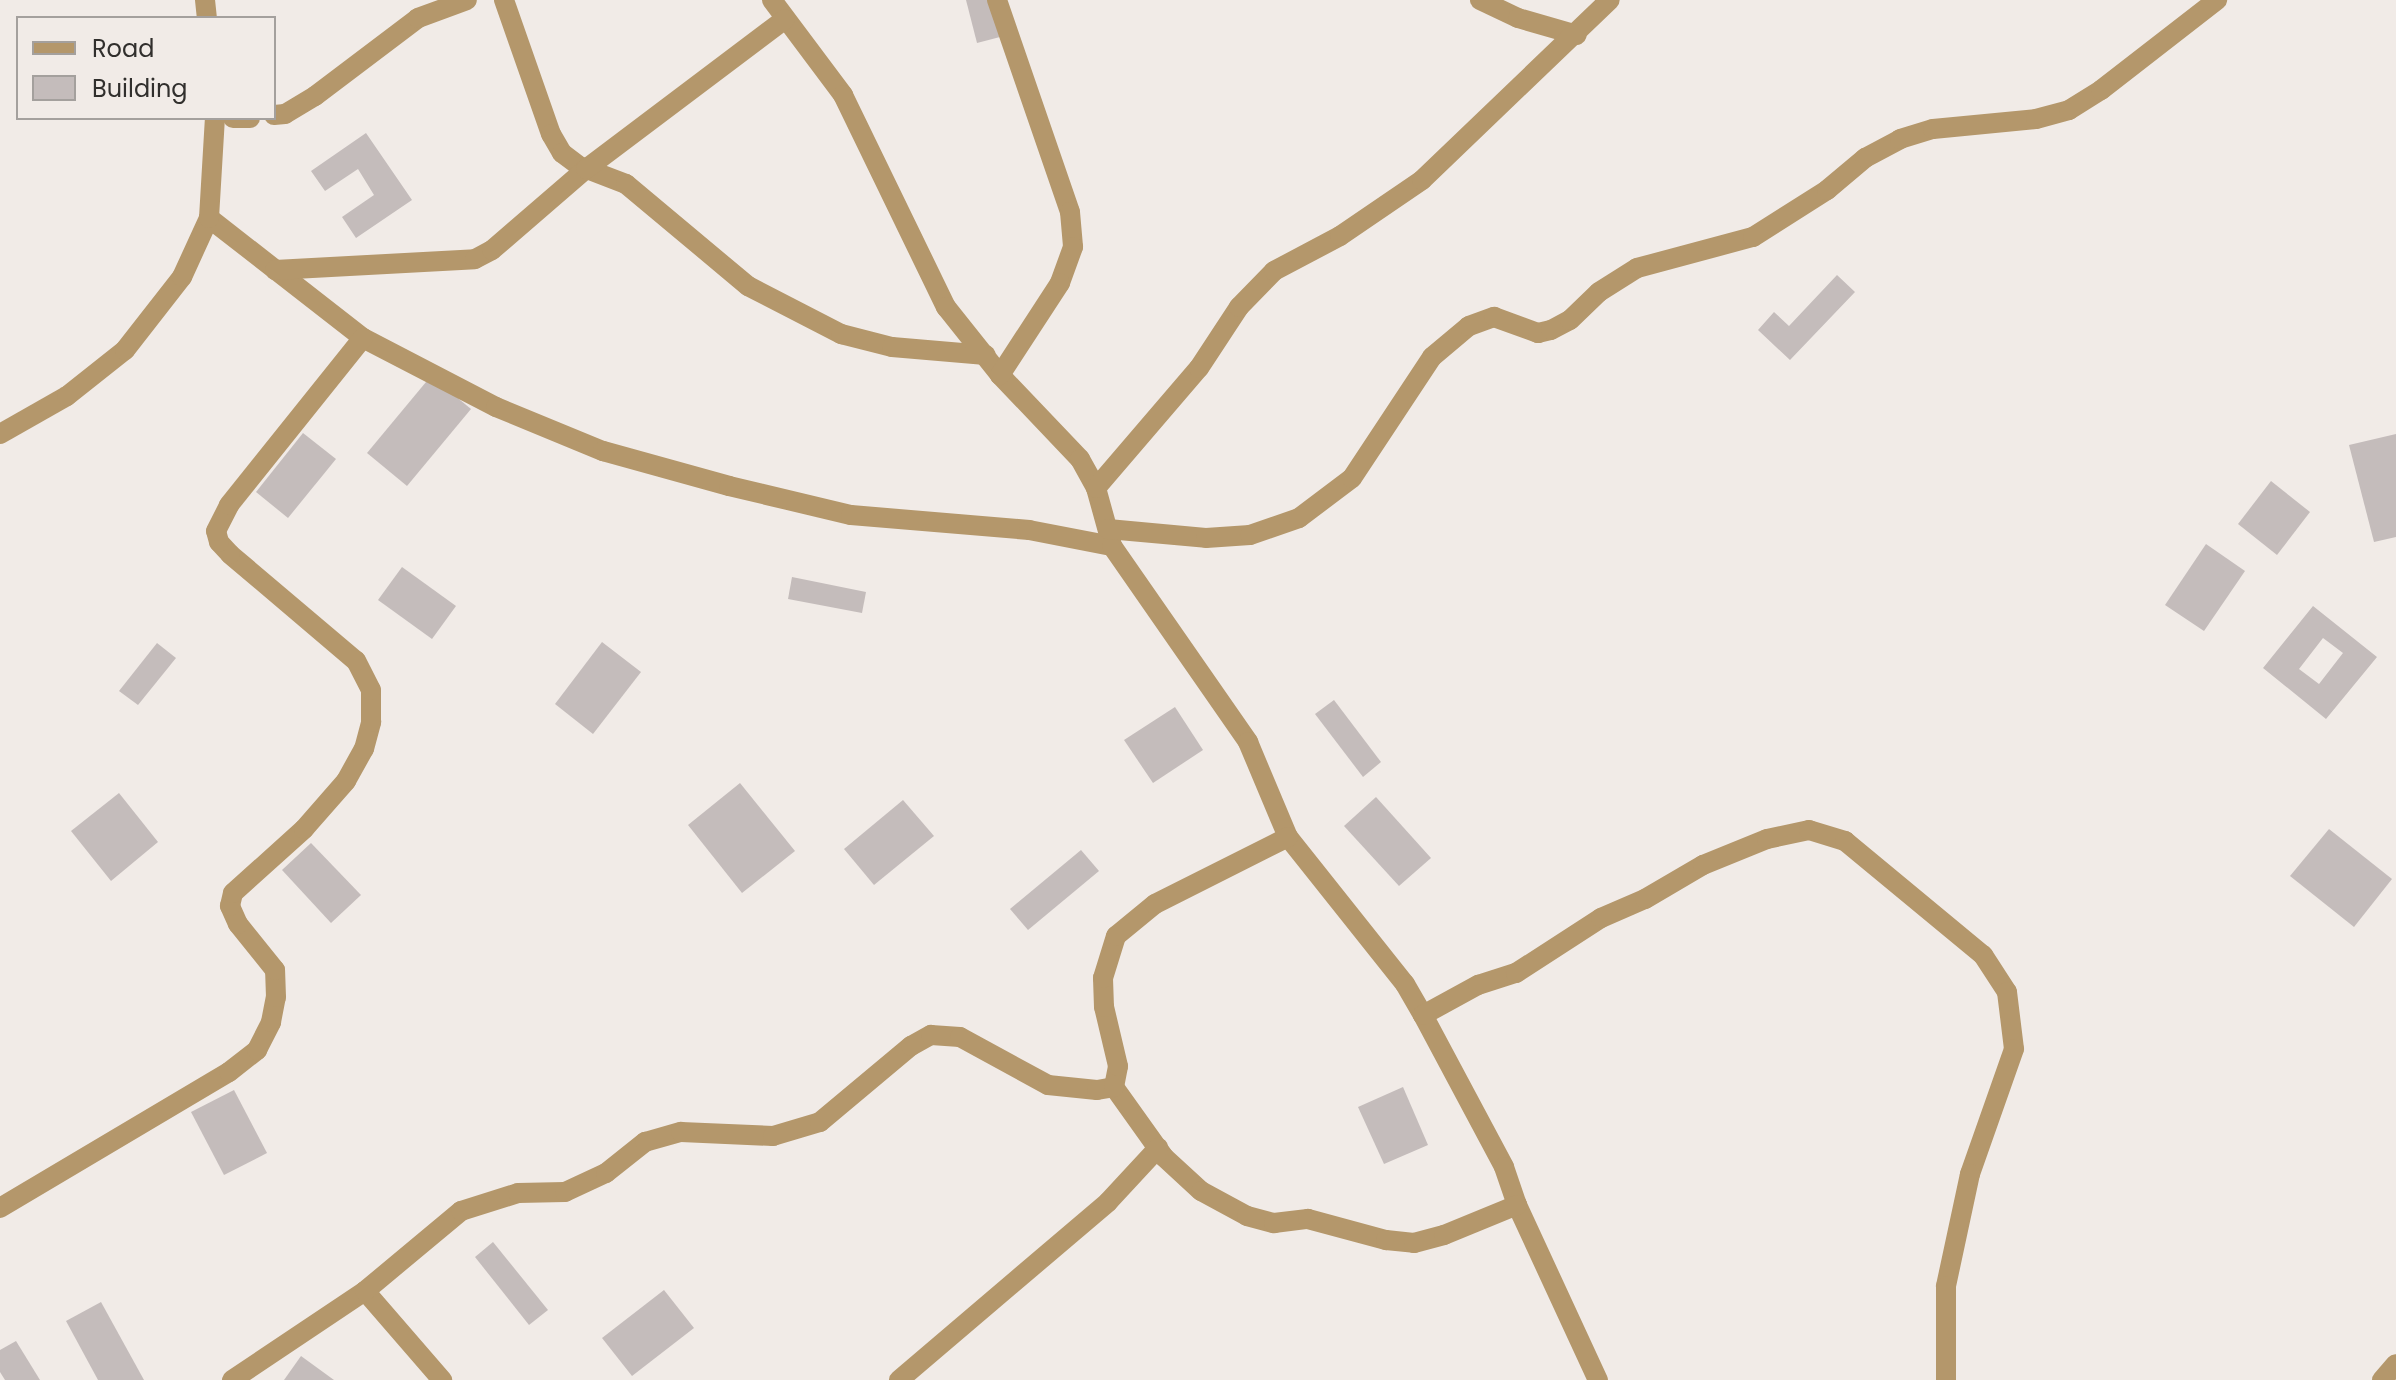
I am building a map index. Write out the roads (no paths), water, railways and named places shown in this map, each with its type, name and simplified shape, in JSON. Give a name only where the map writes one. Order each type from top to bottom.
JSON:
[{"type":"street","points":[[504,0],[551,134],[562,153],[586,169],[626,184],[748,286],[841,334],[892,347],[986,355]]},
{"type":"street","points":[[772,0],[843,95],[946,307],[1000,375],[1080,459],[1096,488],[1110,537],[1248,742],[1288,837],[1405,984],[1478,1112],[1504,1167],[1517,1205],[1598,1380]]},
{"type":"street","points":[[997,0],[1070,212],[1073,247],[1060,283],[1000,375]]},
{"type":"street","points":[[1480,0],[1518,18],[1577,35]]},
{"type":"street","points":[[1096,488],[1199,368],[1239,307],[1274,271],[1340,236],[1422,180],[1577,35],[1610,0]]},
{"type":"street","points":[[209,218],[363,338],[496,407],[603,451],[729,486],[851,515],[1110,537],[1250,535],[1299,518],[1352,478],[1432,357],[1469,326],[1494,317],[1538,333],[1551,330],[1570,320],[1599,292],[1637,268],[1726,247],[1765,230],[1827,190],[1865,158],[1900,139],[1933,129],[2036,119],[2069,110],[2101,90],[2217,0]]},
{"type":"street","points":[[276,115],[285,114],[315,96],[418,18],[459,1]]},
{"type":"street","points":[[275,270],[475,259],[492,250],[586,169],[785,19]]},
{"type":"street","points":[[0,434],[67,396],[125,350],[182,277],[209,218],[215,120]]},
{"type":"street","points":[[0,1208],[229,1072],[257,1050],[271,1022],[276,997],[275,970],[238,924],[230,906],[233,893],[304,829],[346,781],[364,749],[371,722],[371,690],[356,661],[230,554],[216,531],[229,505],[363,338]]},
{"type":"street","points":[[1423,1015],[1478,985],[1516,973],[1601,918],[1645,899],[1703,865],[1767,839],[1809,830],[1845,841],[1983,955],[2007,992],[2014,1049],[1970,1174],[1946,1286],[1946,1380]]},
{"type":"street","points":[[1288,837],[1155,904],[1116,936],[1103,978],[1104,1007],[1118,1066],[1114,1087],[1158,1148],[1201,1191],[1247,1216],[1274,1223],[1308,1219],[1386,1240],[1414,1243],[1444,1235],[1517,1205]]},
{"type":"street","points":[[232,1380],[365,1291],[461,1211],[518,1193],[565,1192],[606,1173],[645,1142],[681,1132],[773,1136],[820,1122],[911,1046],[931,1035],[960,1037],[1048,1085],[1074,1090],[1114,1087]]},
{"type":"street","points":[[899,1380],[1108,1202],[1158,1148]]},
{"type":"street","points":[[365,1291],[442,1380]]},
{"type":"street","points":[[2382,1380],[2396,1364]]}]
